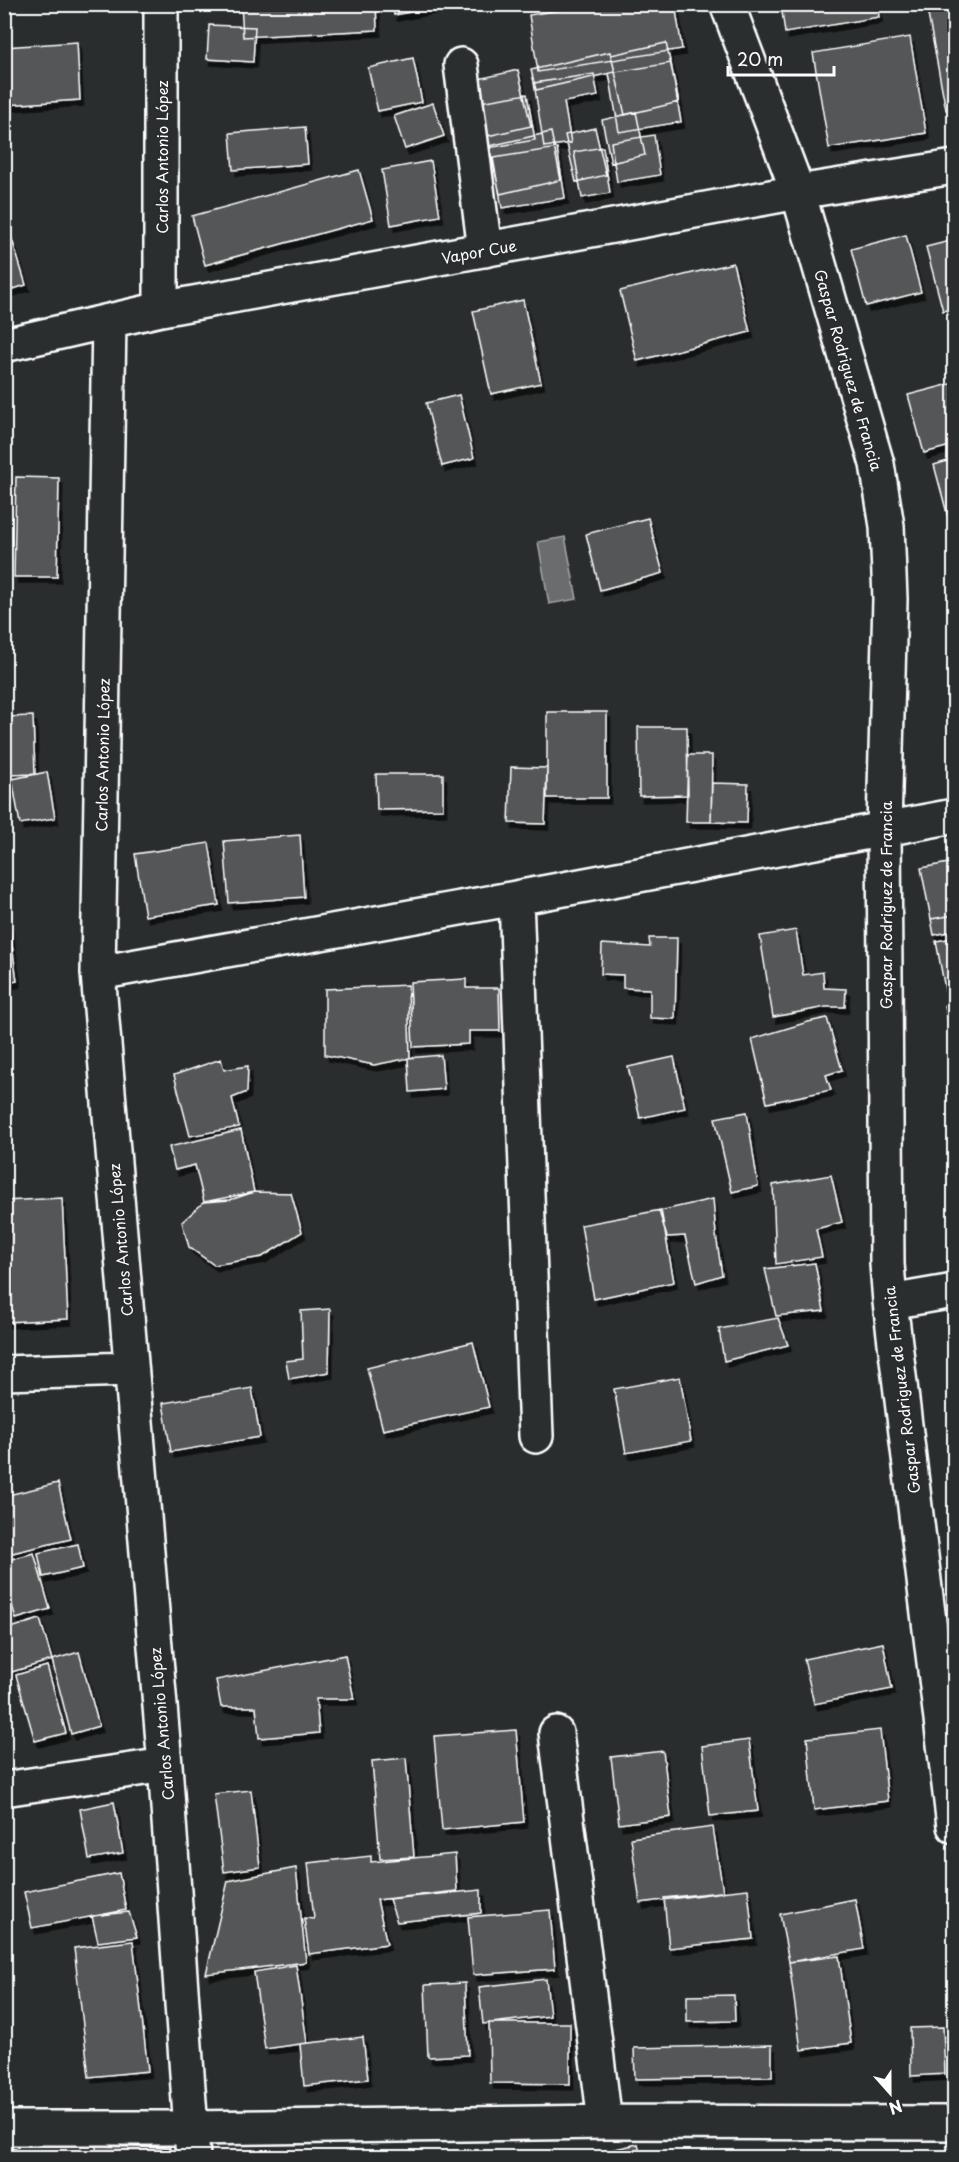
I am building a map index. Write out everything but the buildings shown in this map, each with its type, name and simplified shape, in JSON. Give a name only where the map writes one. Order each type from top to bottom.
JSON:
[{"type":"street","name":"Carlos Antonio López","points":[[161,4],[161,309]]},
{"type":"street","name":"Gaspar Rodriguez de Francia","points":[[727,4],[798,192],[877,464],[887,526],[890,599],[884,828],[887,1252],[890,1302],[954,1826]]},
{"type":"street","points":[[460,65],[485,250]]},
{"type":"street","name":"Vapor Cue","points":[[4,345],[161,309],[798,192],[954,167]]},
{"type":"street","name":"Carlos Antonio López","points":[[109,321],[99,973],[130,1369],[165,1765],[192,2143]]},
{"type":"street","points":[[99,973],[954,816]]},
{"type":"street","points":[[516,898],[536,1436]]},
{"type":"street","points":[[890,1302],[954,1291]]},
{"type":"street","points":[[4,1373],[130,1369]]},
{"type":"street","points":[[556,1733],[605,2122]]},
{"type":"street","points":[[4,1789],[165,1765]]},
{"type":"street","points":[[4,2128],[192,2143],[605,2122],[954,2123]]},
{"type":"shaded area","points":[[565,537],[577,599],[549,604],[538,542]]}]
